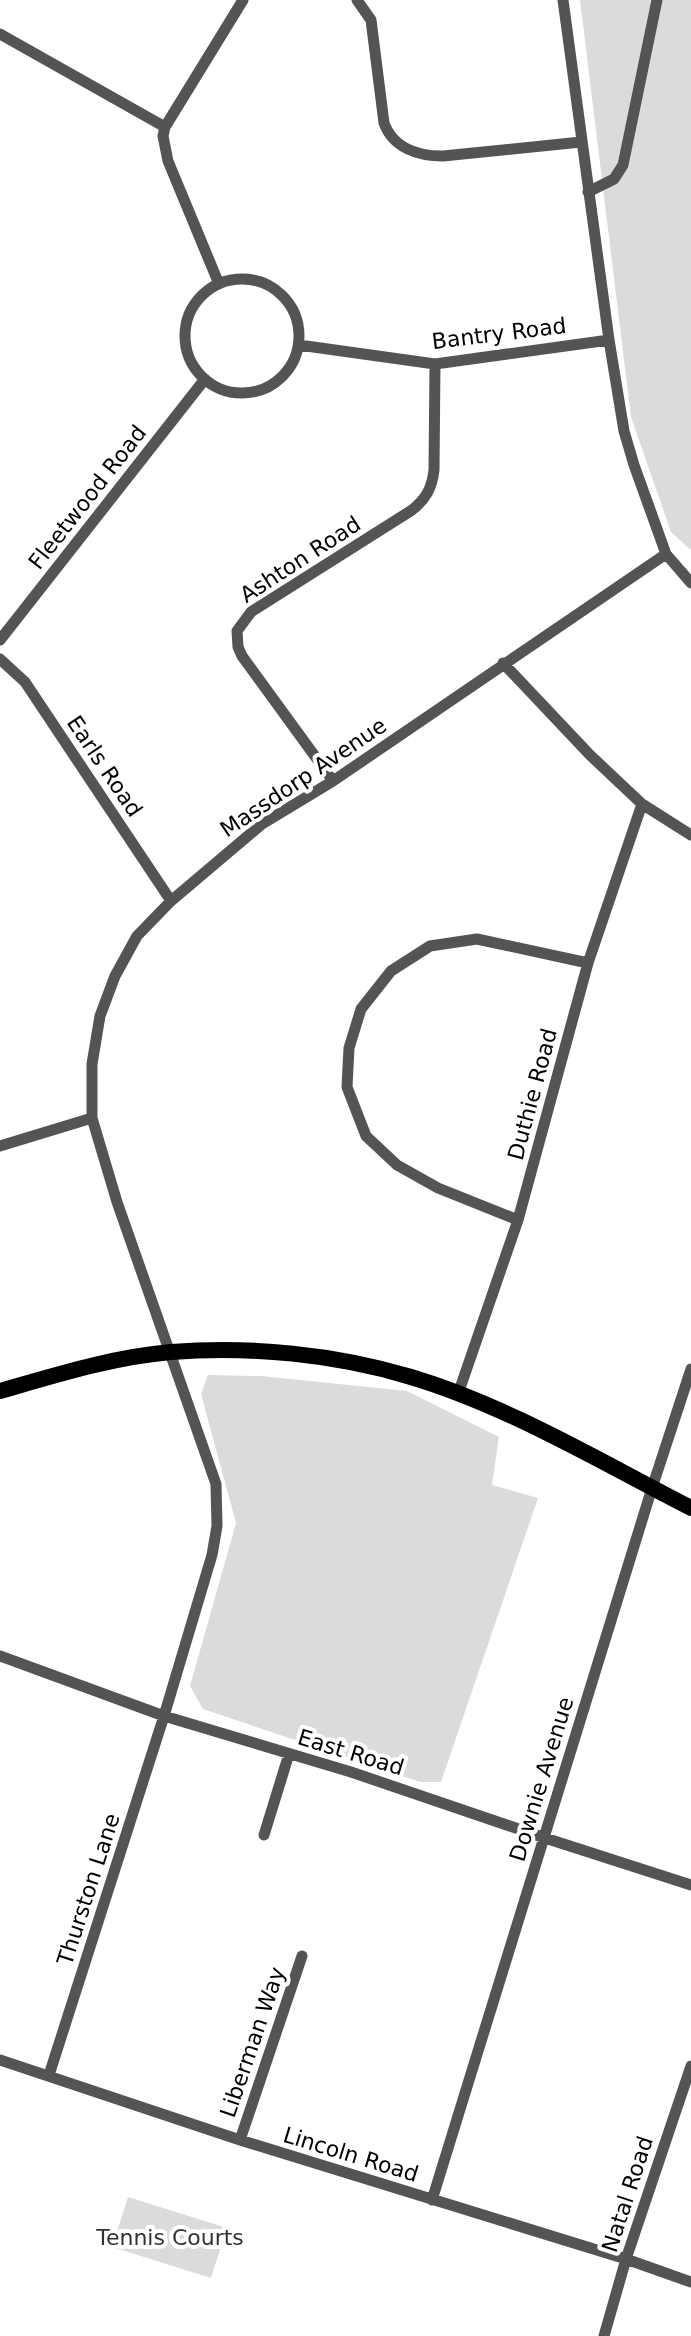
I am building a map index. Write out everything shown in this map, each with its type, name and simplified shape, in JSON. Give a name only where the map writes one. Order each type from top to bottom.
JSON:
[{"type":"highway","points":[[0,1391],[106,1363],[171,1352],[247,1351],[339,1360],[415,1378],[458,1394],[519,1420],[691,1508]]},
{"type":"street","points":[[219,284],[168,161],[163,136],[165,127],[243,0]]},
{"type":"street","points":[[357,0],[371,20],[384,123],[388,134],[405,148],[431,156],[443,156],[581,142]]},
{"type":"street","points":[[563,0],[609,340],[630,453],[666,554],[691,583]]},
{"type":"street","points":[[588,192],[614,179],[623,165],[657,0]]},
{"type":"street","points":[[0,34],[165,127]]},
{"type":"street","points":[[233,279],[264,282],[277,290],[296,314],[299,345],[294,360],[275,383],[262,390],[247,393],[218,388],[205,379],[190,359],[186,347],[187,322],[198,299],[219,284],[233,279]]},
{"type":"street","name":"Bantry Road","points":[[299,345],[435,364],[609,340]]},
{"type":"street","name":"Ashton Road","points":[[333,781],[242,656],[237,631],[251,612],[412,510],[426,497],[434,470],[435,364]]},
{"type":"street","name":"Fleetwood Road","points":[[0,640],[205,379]]},
{"type":"street","name":"Massdorp Avenue","points":[[171,1352],[117,1202],[92,1118],[92,1064],[100,1016],[137,936],[171,901],[262,824],[333,781],[666,554]]},
{"type":"street","name":"Earls Road","points":[[0,659],[25,682],[171,901]]},
{"type":"street","points":[[503,663],[590,755],[642,804],[691,835]]},
{"type":"street","name":"Duthie Road","points":[[458,1394],[518,1220],[588,963],[642,804]]},
{"type":"street","points":[[518,1220],[438,1188],[397,1165],[366,1136],[347,1087],[349,1048],[361,1009],[391,971],[430,946],[477,939],[588,963]]},
{"type":"street","points":[[0,1146],[92,1118]]},
{"type":"street","name":"Thurston Lane","points":[[49,2075],[164,1716],[212,1555],[217,1526],[216,1484],[171,1352]]},
{"type":"street","name":"Downie Avenue","points":[[432,2200],[691,1369]]},
{"type":"street","name":"East Road","points":[[0,1656],[164,1716],[351,1772],[691,1885]]},
{"type":"street","points":[[264,1835],[289,1754]]},
{"type":"street","name":"Liberman Way","points":[[240,2140],[302,1956]]},
{"type":"street","name":"Lincoln Road","points":[[0,2060],[240,2140],[626,2259],[691,2282]]},
{"type":"street","name":"Natal Road","points":[[604,2336],[626,2259],[691,2066]]},
{"type":"green space","points":[[580,0],[691,0],[691,550],[671,532],[631,417]]},
{"type":"green space","points":[[208,1375],[261,1376],[407,1391],[499,1437],[492,1485],[538,1498],[441,1782],[420,1782],[203,1709],[190,1686],[236,1523],[201,1394]]},
{"type":"green space","name":"Tennis Courts","points":[[128,2197],[227,2228],[211,2278],[112,2247]]}]
